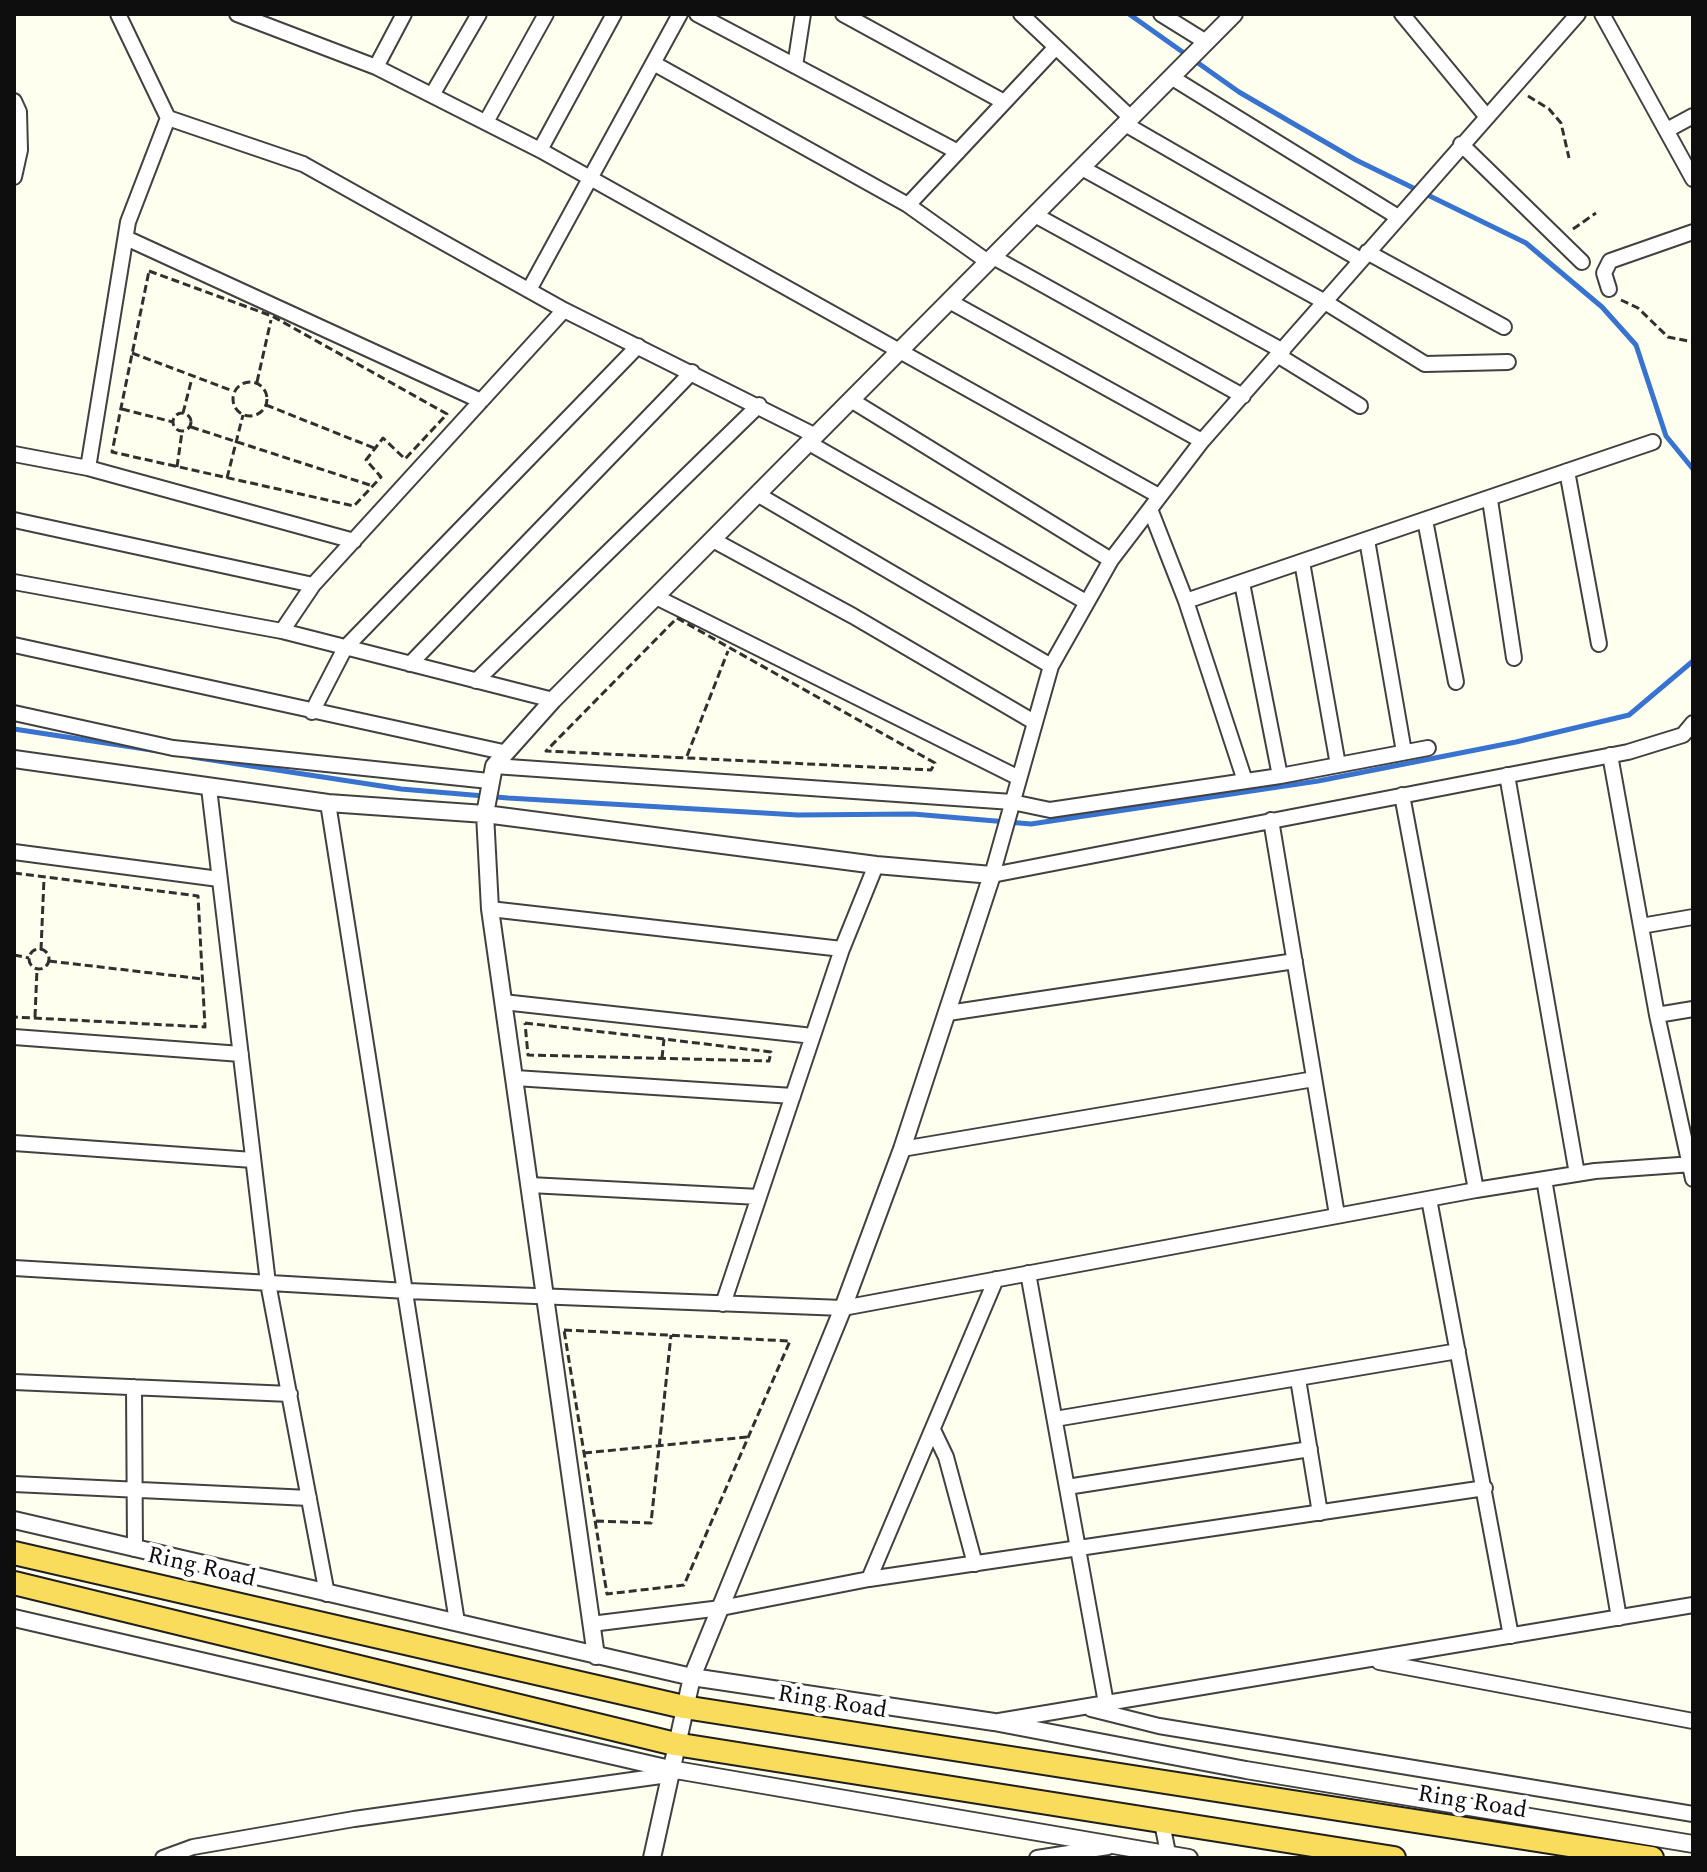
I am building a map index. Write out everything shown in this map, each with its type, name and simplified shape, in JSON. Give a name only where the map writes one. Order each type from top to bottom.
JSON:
[{"type":"highway","name":"Ring Road","points":[[14,1553],[684,1707],[1652,1858]]},
{"type":"highway","points":[[14,1583],[675,1744],[1394,1858]]},
{"type":"street","points":[[118,14],[168,118],[303,164],[564,310],[759,405],[1086,602]]},
{"type":"street","points":[[237,14],[376,67],[540,150],[1159,496]]},
{"type":"street","points":[[376,67],[404,14]]},
{"type":"street","points":[[432,95],[479,14]]},
{"type":"street","points":[[486,122],[546,14]]},
{"type":"street","points":[[540,150],[614,14]]},
{"type":"street","points":[[529,290],[680,14]]},
{"type":"street","points":[[697,14],[958,152]]},
{"type":"street","points":[[795,66],[803,14]]},
{"type":"street","points":[[843,14],[1004,102]]},
{"type":"street","points":[[1021,14],[1128,121],[1364,256],[1504,327]]},
{"type":"street","points":[[1161,14],[1204,45]]},
{"type":"street","points":[[596,1656],[490,909],[491,784],[553,700],[1234,14]]},
{"type":"street","points":[[1402,14],[1487,117]]},
{"type":"street","points":[[652,1858],[692,1677],[843,1308],[902,1149],[1000,850],[1017,777],[1051,666],[1111,560],[1202,441],[1429,179],[1578,14]]},
{"type":"street","points":[[1602,14],[1667,130],[1687,155],[1693,179]]},
{"type":"street","points":[[908,205],[1056,47]]},
{"type":"street","points":[[655,64],[908,205],[991,260],[1243,396]]},
{"type":"street","points":[[1175,74],[1402,212]]},
{"type":"street","points":[[14,101],[19,112],[20,150],[14,177]]},
{"type":"street","points":[[1667,130],[1693,116]]},
{"type":"street","points":[[88,468],[128,222],[168,118]]},
{"type":"street","points":[[1461,144],[1582,262]]},
{"type":"street","points":[[1082,168],[1325,302],[1425,364],[1508,362]]},
{"type":"street","points":[[1035,215],[1281,353],[1360,406]]},
{"type":"street","points":[[1609,289],[1604,273],[1610,261],[1693,232]]},
{"type":"street","points":[[126,238],[481,401]]},
{"type":"street","points":[[949,301],[1202,441]]},
{"type":"street","points":[[282,631],[313,585],[564,310]]},
{"type":"street","points":[[312,712],[345,648],[638,346]]},
{"type":"street","points":[[410,664],[692,372]]},
{"type":"street","points":[[851,400],[1111,560]]},
{"type":"street","points":[[476,681],[759,405]]},
{"type":"street","points":[[1186,601],[1653,442]]},
{"type":"street","points":[[14,454],[88,468],[354,541]]},
{"type":"street","points":[[1567,471],[1599,644]]},
{"type":"street","points":[[757,494],[1051,666]]},
{"type":"street","points":[[1490,500],[1514,658]]},
{"type":"street","points":[[1150,509],[1186,601],[1245,781]]},
{"type":"street","points":[[14,520],[313,585]]},
{"type":"street","points":[[1425,520],[1456,682]]},
{"type":"street","points":[[713,540],[853,616],[1034,722]]},
{"type":"street","points":[[1367,540],[1404,752]]},
{"type":"street","points":[[1302,562],[1338,765]]},
{"type":"street","points":[[14,582],[282,631],[553,700]]},
{"type":"street","points":[[1242,583],[1280,776]]},
{"type":"street","points":[[656,597],[1017,777]]},
{"type":"street","points":[[14,645],[312,712],[491,784],[876,865],[992,875],[1610,755],[1683,735],[1693,723]]},
{"type":"street","points":[[14,713],[173,748],[491,784],[1050,810],[1280,776],[1428,748]]},
{"type":"street","points":[[14,1268],[407,1291],[843,1308],[1476,1190],[1577,1174],[1692,1169],[1657,1015],[1610,755]]},
{"type":"street","points":[[14,759],[328,803],[491,784]]},
{"type":"street","points":[[1507,775],[1577,1174]]},
{"type":"street","points":[[209,788],[268,1283],[327,1594]]},
{"type":"street","points":[[1402,795],[1476,1190]]},
{"type":"street","points":[[328,803],[457,1622]]},
{"type":"street","points":[[1271,820],[1337,1215]]},
{"type":"street","points":[[14,852],[219,879]]},
{"type":"street","points":[[723,1304],[842,949],[876,865]]},
{"type":"street","points":[[490,909],[842,949]]},
{"type":"street","points":[[1641,926],[1693,917]]},
{"type":"street","points":[[948,1013],[1295,961]]},
{"type":"street","points":[[503,1002],[813,1036]]},
{"type":"street","points":[[1657,1015],[1693,1009]]},
{"type":"street","points":[[14,1037],[241,1054]]},
{"type":"street","points":[[515,1078],[793,1096]]},
{"type":"street","points":[[902,1149],[1314,1079]]},
{"type":"street","points":[[14,1143],[253,1160]]},
{"type":"street","points":[[1544,1179],[1619,1618]]},
{"type":"street","points":[[530,1185],[759,1197]]},
{"type":"street","points":[[1429,1199],[1511,1636]]},
{"type":"street","points":[[1028,1273],[1106,1703]]},
{"type":"street","points":[[869,1579],[934,1432],[996,1279]]},
{"type":"street","points":[[1055,1419],[1458,1351]]},
{"type":"street","points":[[1298,1379],[1320,1513]]},
{"type":"street","points":[[14,1382],[290,1394]]},
{"type":"street","points":[[134,1387],[135,1549]]},
{"type":"street","points":[[934,1432],[946,1457],[975,1564]]},
{"type":"street","points":[[1067,1487],[1310,1449]]},
{"type":"street","points":[[14,1484],[309,1498]]},
{"type":"street","points":[[591,1624],[721,1608],[869,1579],[1485,1488]]},
{"type":"street","points":[[14,1520],[692,1677],[994,1722],[1246,1770],[1693,1844]]},
{"type":"street","points":[[994,1722],[1693,1605]]},
{"type":"street","points":[[14,1618],[669,1772],[1189,1858]]},
{"type":"street","points":[[1367,1660],[1693,1721]]},
{"type":"street","points":[[1082,1708],[1159,1726],[1693,1814]]},
{"type":"street","points":[[163,1858],[193,1847],[354,1819],[669,1772]]},
{"type":"street","points":[[1162,1823],[1168,1856]]},
{"type":"street","points":[[1037,1858],[1120,1845]]},
{"type":"path","points":[[1515,87],[1549,109],[1561,123],[1569,158]]},
{"type":"path","points":[[1558,238],[1596,213]]},
{"type":"path","points":[[149,271],[272,316],[447,414],[405,459],[383,438],[366,460],[381,477],[354,506],[112,452],[149,271]]},
{"type":"path","points":[[1609,289],[1638,308],[1668,337],[1693,342]]},
{"type":"path","points":[[257,382],[272,316]]},
{"type":"path","points":[[132,353],[234,392]]},
{"type":"path","points":[[173,422],[183,413],[193,376]]},
{"type":"path","points":[[243,382],[257,382],[267,392],[266,405],[257,415],[243,415],[234,405],[234,392],[243,382]]},
{"type":"path","points":[[266,405],[375,449]]},
{"type":"path","points":[[121,408],[173,422],[182,432]]},
{"type":"path","points":[[183,413],[191,418],[191,427]]},
{"type":"path","points":[[227,478],[243,415]]},
{"type":"path","points":[[182,432],[191,427],[373,486]]},
{"type":"path","points":[[177,467],[182,432]]},
{"type":"path","points":[[677,618],[546,751],[931,770],[935,763]]},
{"type":"path","points":[[687,756],[730,648]]},
{"type":"path","points":[[14,873],[198,896],[205,1027],[14,1017]]},
{"type":"path","points":[[44,877],[41,950],[49,961]]},
{"type":"path","points":[[29,958],[41,950]]},
{"type":"path","points":[[14,955],[29,958],[37,969],[35,1018]]},
{"type":"path","points":[[37,969],[49,961],[203,979]]},
{"type":"path","points":[[525,1023],[771,1052],[769,1061],[528,1055]]},
{"type":"path","points":[[662,1058],[664,1039]]},
{"type":"path","points":[[564,1330],[790,1341],[684,1585],[607,1594]]},
{"type":"path","points":[[595,1521],[651,1523],[671,1335]]},
{"type":"path","points":[[584,1453],[749,1437]]},
{"type":"waterway","points":[[1129,14],[1239,92],[1356,160],[1526,243],[1602,307],[1636,345],[1666,436],[1693,469]]},
{"type":"waterway","points":[[192,757],[401,789],[508,798],[798,815],[913,814],[1031,824],[1318,781],[1516,742],[1629,715],[1693,661]]},
{"type":"waterway","points":[[14,729],[158,751]]}]
